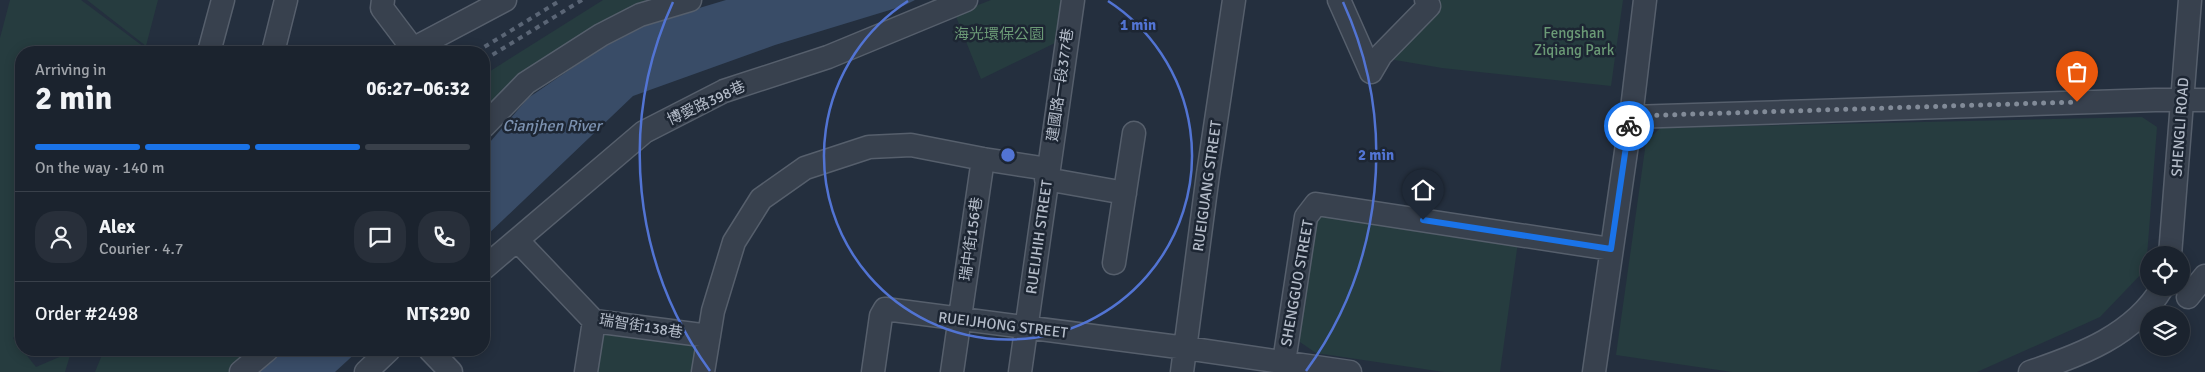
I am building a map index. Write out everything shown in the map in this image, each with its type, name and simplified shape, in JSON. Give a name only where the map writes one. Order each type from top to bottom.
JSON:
[{"type":"street","points":[[211,46],[223,0]]},
{"type":"street","points":[[274,46],[286,0]]},
{"type":"street","points":[[383,0],[382,8],[407,46]]},
{"type":"street","points":[[419,46],[505,0]]},
{"type":"street","points":[[490,120],[526,83],[601,35],[640,15],[690,0]]},
{"type":"street","name":"博愛路398巷","points":[[490,263],[644,132],[724,91],[828,57],[966,0]]},
{"type":"street","name":"建國路一段377巷","points":[[1047,174],[1073,0]]},
{"type":"street","name":"RUEIGUANG STREET","points":[[1182,372],[1208,174],[1234,0]]},
{"type":"street","points":[[1339,0],[1371,72],[1381,55],[1428,3]]},
{"type":"street","points":[[1594,372],[1631,116],[1645,0]]},
{"type":"street","name":"SHENGLI ROAD","points":[[2171,246],[2190,0]]},
{"type":"street","points":[[1631,116],[2182,99],[2205,100]]},
{"type":"street","points":[[1114,263],[1134,133]]},
{"type":"street","name":"RUEIJHIH STREET","points":[[703,372],[713,310],[734,242],[761,199],[805,168],[869,147],[911,145],[1047,174],[1020,372]]},
{"type":"street","name":"瑞中街156巷","points":[[952,372],[983,160]]},
{"type":"street","points":[[1047,174],[1125,193]]},
{"type":"street","name":"SHENGGUO STREET","points":[[1284,362],[1306,218],[1316,204],[1611,249]]},
{"type":"street","name":"瑞智街138巷","points":[[517,240],[594,321],[709,336]]},
{"type":"street","points":[[2188,297],[2205,276]]},
{"type":"street","points":[[2030,372],[2098,347],[2134,321],[2151,306],[2157,296]]},
{"type":"street","name":"RUEIJHONG STREET","points":[[873,372],[881,316],[884,309],[1186,348],[1350,372]]},
{"type":"street","points":[[586,372],[594,321]]},
{"type":"street","points":[[241,372],[260,356]]},
{"type":"street","points":[[366,372],[383,356]]},
{"type":"street","points":[[436,356],[451,372]]},
{"type":"green space","points":[[10,0],[81,0],[143,46],[15,46],[15,336],[13,338],[15,341],[15,356],[27,356],[36,367],[62,356],[70,356],[65,372],[0,372],[0,38]]},
{"type":"green space","points":[[87,0],[158,0],[146,46]]},
{"type":"green space","points":[[603,0],[645,0],[646,14],[510,106],[490,125],[490,71]]},
{"type":"green space","name":"海光環保公園","points":[[991,0],[1062,0],[1055,43],[981,79],[955,14]]},
{"type":"green space","name":"Fengshan Ziqiang Park","points":[[1439,0],[1623,0],[1611,86],[1442,68],[1389,59],[1435,11]]},
{"type":"green space","points":[[2142,117],[2157,127],[2148,246],[2140,246],[2140,275],[2100,317],[1977,372],[1732,372],[1616,355],[1646,142],[1660,128]]},
{"type":"green space","points":[[1326,213],[1518,242],[1500,372],[1444,372],[1316,353],[1297,340],[1314,222]]},
{"type":"green space","points":[[600,332],[696,345],[692,372],[593,372]]},
{"type":"green space","points":[[102,356],[252,356],[235,372],[95,372]]},
{"type":"water","name":"Cianjhen River","points":[[726,0],[915,0],[903,6],[775,45],[633,96],[490,232],[490,142],[528,98],[600,49],[649,23]]},
{"type":"water","points":[[275,356],[352,356],[335,372],[258,372]]},
{"type":"railway","points":[[486,46],[561,0]]},
{"type":"railway","points":[[490,56],[582,0]]},
{"type":"way so far","points":[[1629,126],[1631,116],[2077,102]]},
{"type":"route","points":[[1423,220],[1611,249],[1629,126]]}]
